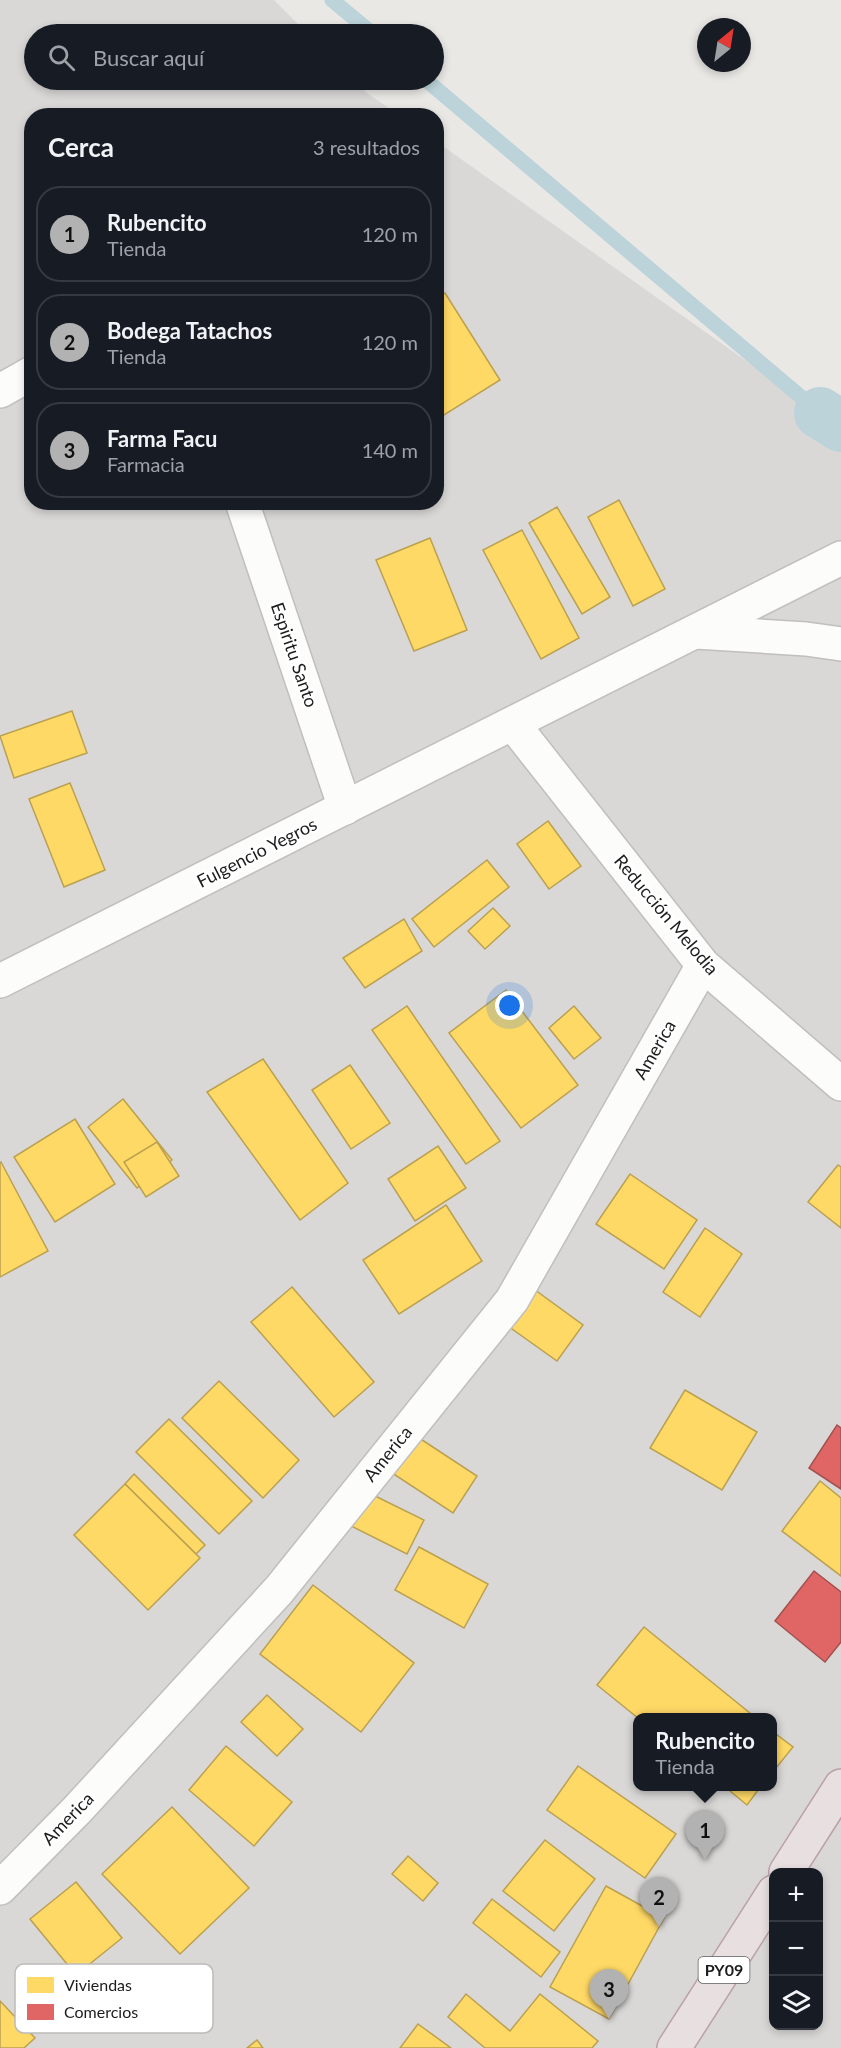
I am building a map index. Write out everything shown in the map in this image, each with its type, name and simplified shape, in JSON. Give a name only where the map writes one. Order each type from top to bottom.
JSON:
[{"type":"highway","points":[[789,1868],[841,1786]]},
{"type":"highway","name":"PY09","points":[[674,2048],[769,1900]]},
{"type":"street","points":[[0,391],[24,378]]},
{"type":"street","name":"Espiritu Santo","points":[[245,510],[345,808]]},
{"type":"street","name":"Fulgencio Yegros","points":[[0,981],[841,558]]},
{"type":"street","points":[[695,632],[806,639],[841,644]]},
{"type":"street","name":"Reducción Melodia","points":[[513,724],[704,965],[841,1084]]},
{"type":"street","name":"America","points":[[0,1888],[77,1810],[279,1590],[512,1300],[704,965]]},
{"type":"shaded area","points":[[0,0],[274,0],[298,24],[24,24],[24,90],[364,90],[389,108],[24,108],[24,510],[444,510],[444,147],[820,413],[841,431],[841,2048],[0,2048]]},
{"type":"building: Viviendas","points":[[444,294],[500,380],[444,415]]},
{"type":"building: Viviendas","points":[[619,500],[665,589],[633,606],[588,517]]},
{"type":"building: Viviendas","points":[[557,507],[610,597],[582,614],[529,523]]},
{"type":"building: Viviendas","points":[[522,530],[579,638],[541,659],[483,550]]},
{"type":"building: Viviendas","points":[[430,538],[467,630],[414,651],[376,560]]},
{"type":"building: Viviendas","points":[[72,711],[87,753],[14,778],[0,736]]},
{"type":"building: Viviendas","points":[[70,783],[105,870],[64,887],[29,799]]},
{"type":"building: Viviendas","points":[[548,821],[581,866],[549,889],[517,844]]},
{"type":"building: Viviendas","points":[[487,860],[509,887],[434,947],[412,919]]},
{"type":"building: Viviendas","points":[[493,908],[510,926],[485,949],[468,931]]},
{"type":"building: Viviendas","points":[[404,919],[422,951],[365,988],[343,958]]},
{"type":"building: Viviendas","points":[[506,990],[578,1085],[521,1128],[449,1033]]},
{"type":"building: Viviendas","points":[[407,1006],[500,1141],[466,1164],[372,1030]]},
{"type":"building: Viviendas","points":[[574,1006],[601,1038],[574,1059],[549,1028]]},
{"type":"building: Viviendas","points":[[263,1059],[348,1183],[300,1220],[207,1092]]},
{"type":"building: Viviendas","points":[[350,1065],[390,1123],[351,1149],[312,1090]]},
{"type":"building: Viviendas","points":[[123,1099],[172,1160],[137,1188],[88,1127]]},
{"type":"building: Viviendas","points":[[75,1119],[115,1184],[55,1222],[14,1157]]},
{"type":"building: Viviendas","points":[[157,1142],[179,1176],[146,1197],[124,1162]]},
{"type":"building: Viviendas","points":[[438,1146],[466,1188],[415,1221],[388,1179]]},
{"type":"building: Viviendas","points":[[0,1163],[48,1251],[0,1277]]},
{"type":"building: Viviendas","points":[[838,1165],[841,1167],[841,1228],[808,1202]]},
{"type":"building: Viviendas","points":[[630,1174],[697,1220],[664,1269],[596,1224]]},
{"type":"building: Viviendas","points":[[446,1205],[482,1261],[399,1314],[363,1260]]},
{"type":"building: Viviendas","points":[[705,1228],[742,1254],[700,1317],[663,1292]]},
{"type":"building: Viviendas","points":[[292,1287],[374,1382],[334,1417],[251,1322]]},
{"type":"building: Viviendas","points":[[531,1287],[583,1325],[557,1361],[505,1324]]},
{"type":"building: Viviendas","points":[[219,1381],[299,1460],[263,1498],[182,1418]]},
{"type":"building: Viviendas","points":[[685,1390],[757,1432],[722,1490],[650,1448]]},
{"type":"building: Viviendas","points":[[169,1419],[252,1501],[219,1534],[136,1452]]},
{"type":"building: Viviendas","points":[[410,1432],[477,1476],[453,1513],[386,1469]]},
{"type":"building: Viviendas","points":[[134,1474],[205,1545],[196,1554],[125,1484]]},
{"type":"building: Viviendas","points":[[820,1481],[841,1498],[841,1576],[782,1531]]},
{"type":"building: Viviendas","points":[[125,1484],[200,1558],[148,1610],[74,1535]]},
{"type":"building: Viviendas","points":[[367,1492],[424,1520],[407,1554],[351,1526]]},
{"type":"building: Viviendas","points":[[419,1547],[488,1584],[464,1628],[395,1590]]},
{"type":"building: Viviendas","points":[[313,1585],[414,1663],[361,1732],[260,1654]]},
{"type":"building: Viviendas","points":[[644,1627],[750,1713],[633,1714],[597,1685]]},
{"type":"building: Viviendas","points":[[267,1695],[303,1729],[277,1756],[241,1722]]},
{"type":"building: Viviendas","points":[[777,1735],[793,1747],[777,1767]]},
{"type":"building: Viviendas","points":[[226,1746],[292,1802],[254,1846],[189,1790]]},
{"type":"building: Viviendas","points":[[578,1766],[676,1834],[645,1878],[547,1810]]},
{"type":"building: Viviendas","points":[[730,1791],[757,1791],[747,1805]]},
{"type":"building: Viviendas","points":[[172,1807],[249,1888],[180,1954],[102,1874]]},
{"type":"building: Viviendas","points":[[545,1840],[595,1879],[554,1931],[503,1891]]},
{"type":"building: Viviendas","points":[[408,1856],[438,1883],[423,1901],[392,1874]]},
{"type":"building: Viviendas","points":[[76,1882],[122,1938],[90,1964],[67,1964],[30,1919]]},
{"type":"building: Viviendas","points":[[606,1886],[664,1918],[609,2019],[550,1987]]},
{"type":"building: Viviendas","points":[[492,1899],[560,1952],[541,1977],[473,1923]]},
{"type":"building: Viviendas","points":[[466,1994],[510,2031],[540,1994],[598,2041],[592,2048],[485,2048],[448,2017]]},
{"type":"building: Viviendas","points":[[0,2001],[15,2017],[15,2033],[30,2033],[35,2038],[24,2048],[0,2048]]},
{"type":"building: Viviendas","points":[[418,2024],[451,2048],[400,2048]]},
{"type":"building: Viviendas","points":[[257,2040],[263,2048],[247,2048]]},
{"type":"building: Comercios","points":[[837,1425],[841,1428],[841,1489],[809,1468]]},
{"type":"building: Comercios","points":[[814,1571],[841,1592],[841,1642],[825,1662],[775,1621]]},
{"type":"waterway","points":[[332,0],[361,24]]},
{"type":"waterway","points":[[438,90],[820,413]]},
{"type":"waterway","points":[[820,413],[841,426]]},
{"type":"place","name":"Rubencito","points":[[705,1860]]},
{"type":"place","name":"Bodega Tatachos","points":[[659,1927]]},
{"type":"place","name":"Farma Facu","points":[[609,2019]]}]
